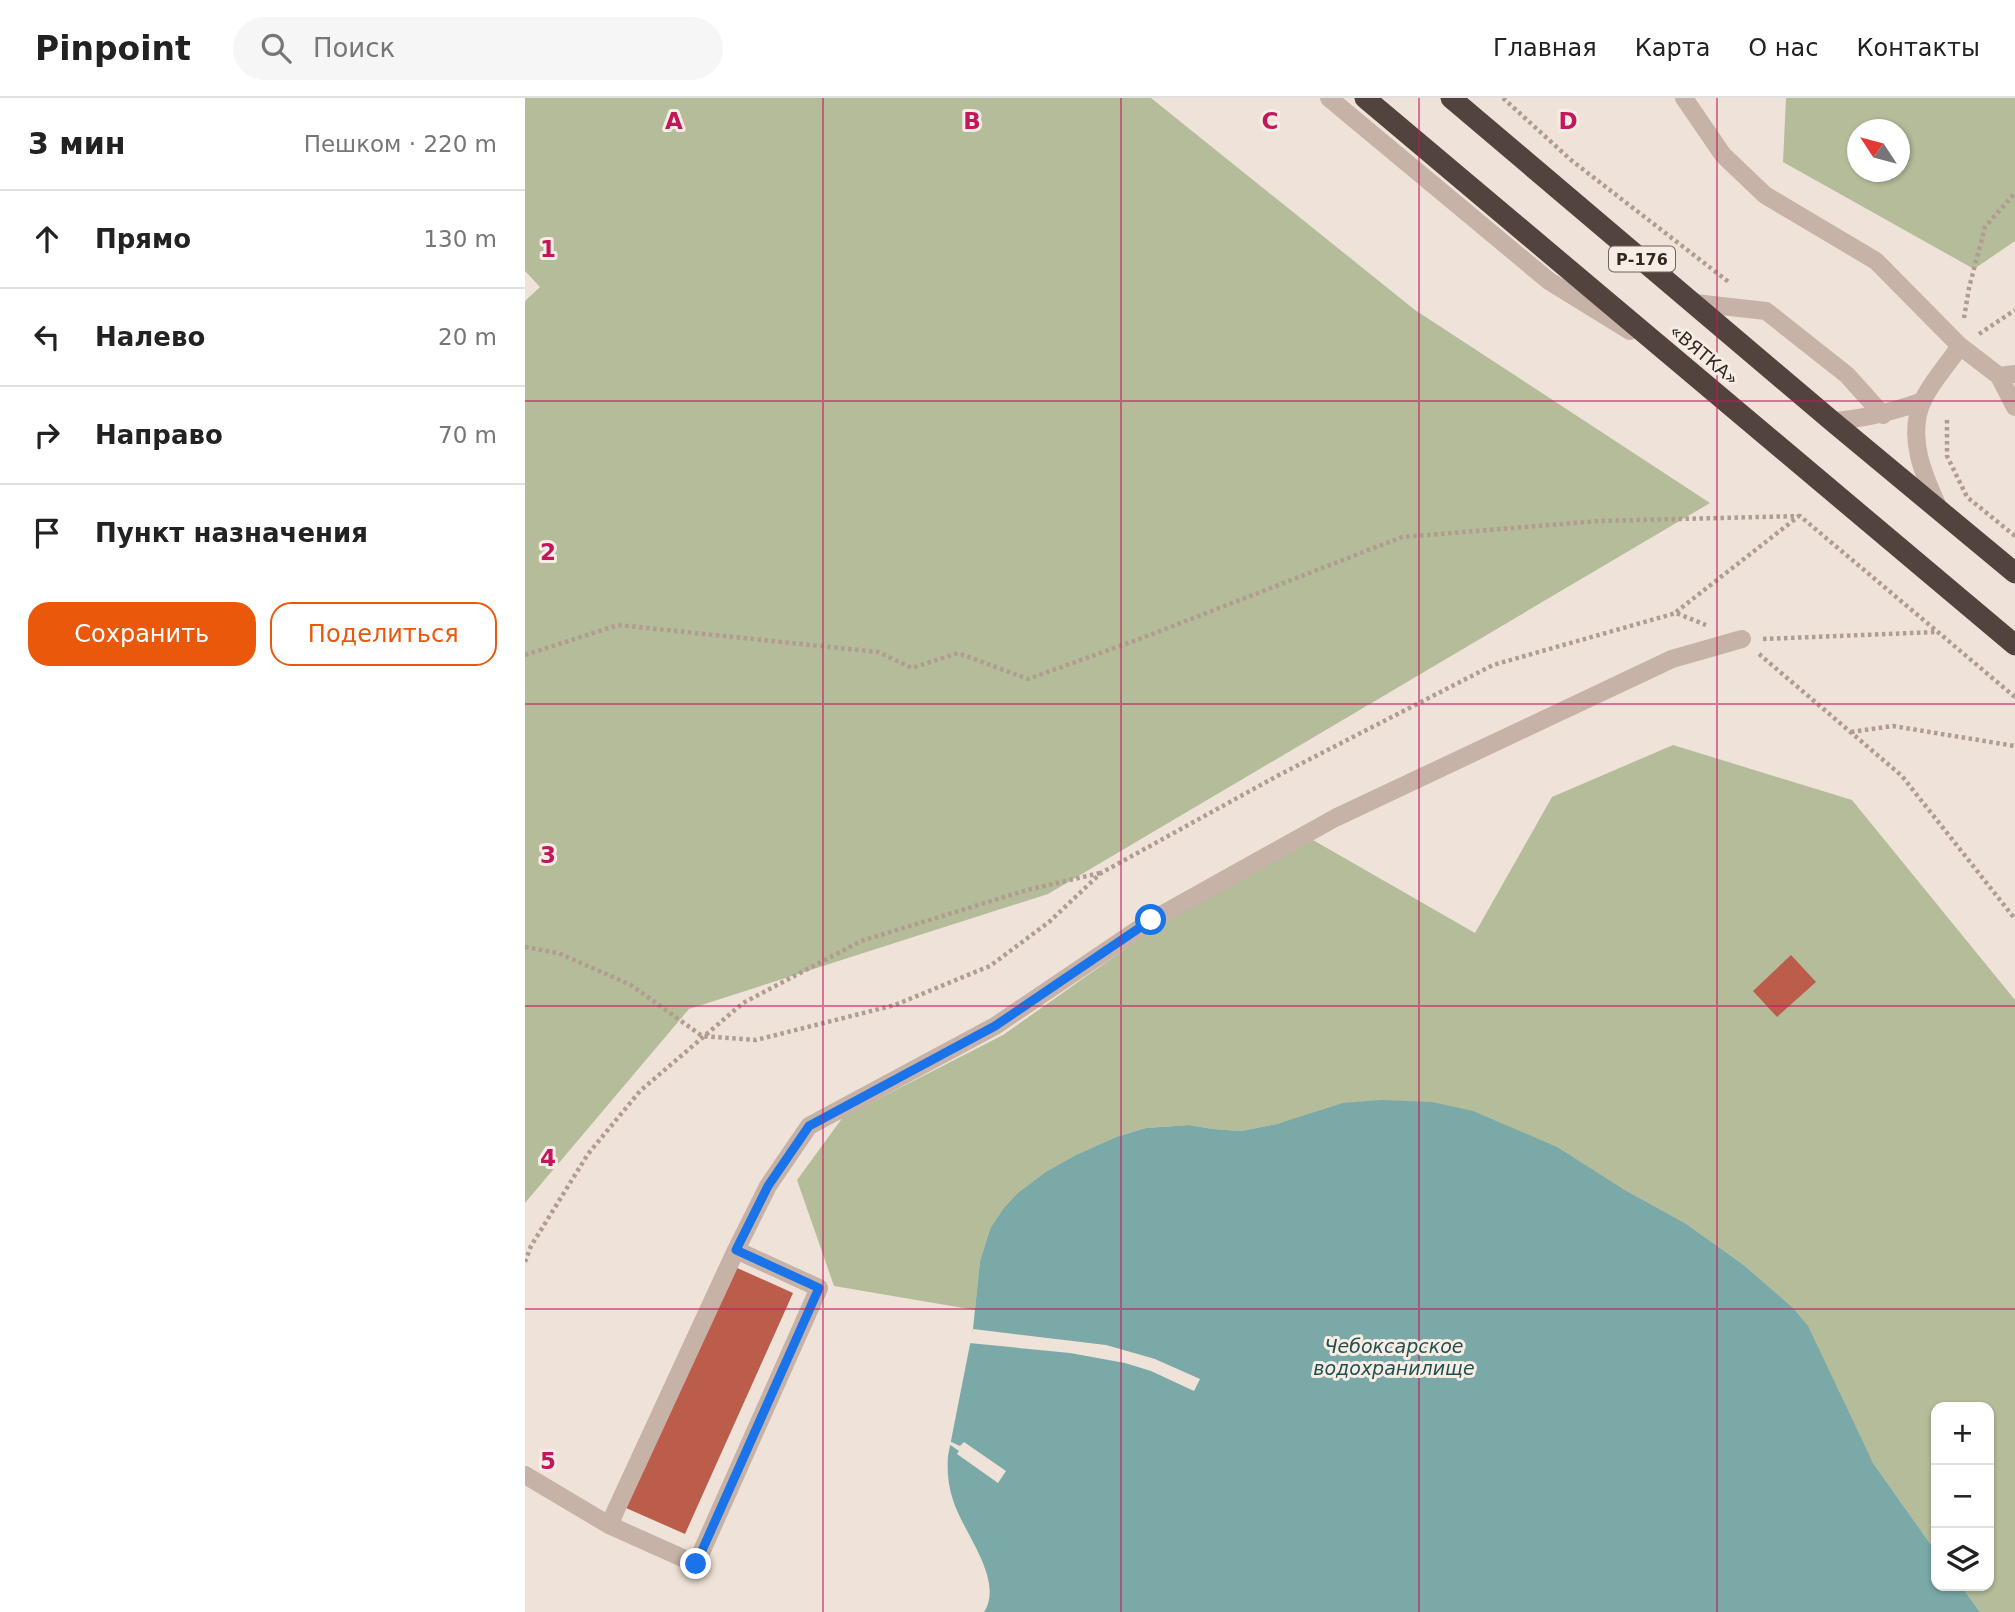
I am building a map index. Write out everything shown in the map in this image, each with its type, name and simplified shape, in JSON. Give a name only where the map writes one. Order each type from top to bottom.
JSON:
[{"type":"highway","name":"«ВЯТКА»","points":[[1365,98],[2015,645]]},
{"type":"highway","name":"«ВЯТКА»","points":[[1451,98],[2015,573]]},
{"type":"street","points":[[1329,98],[1549,282],[1662,350]]},
{"type":"street","points":[[1684,98],[1723,155],[1765,195],[1876,261],[1960,346],[2007,375],[2015,408]]},
{"type":"street","points":[[1695,303],[1766,311],[1847,375],[1883,415]]},
{"type":"street","points":[[1939,509],[1922,472],[1916,436],[1923,401],[1960,346]]},
{"type":"street","points":[[1832,421],[1860,420],[1883,415],[1923,401]]},
{"type":"street","points":[[609,1525],[768,1186],[809,1126],[995,1026],[1151,920],[1335,818],[1672,659],[1742,639]]},
{"type":"street","points":[[525,1475],[609,1525],[696,1564],[819,1288],[736,1250]]},
{"type":"path","points":[[1503,98],[1571,160],[1734,286]]},
{"type":"path","points":[[1960,346],[1969,288],[1985,228],[2015,193]]},
{"type":"path","points":[[1960,346],[2015,310]]},
{"type":"path","points":[[1947,419],[1947,456],[1967,497],[2015,536]]},
{"type":"path","points":[[1676,612],[1800,516]]},
{"type":"path","points":[[525,655],[618,625],[878,652],[912,668],[958,653],[1028,679],[1142,638],[1402,537],[1599,521],[1800,516],[2015,697]]},
{"type":"path","points":[[1742,639],[1938,632]]},
{"type":"path","points":[[1850,732],[1893,726],[2015,746]]},
{"type":"path","points":[[525,1262],[531,1246],[588,1154],[640,1091],[743,1003],[861,942],[1027,890],[1101,873]]},
{"type":"path","points":[[525,947],[558,954],[631,985],[702,1036]]},
{"type":"green space","points":[[525,98],[1151,98],[1415,310],[1710,503],[1048,894],[689,1009],[525,1203],[525,301],[540,287],[525,271]]},
{"type":"green space","points":[[1786,98],[2015,98],[2015,241],[1974,269],[1783,162]]},
{"type":"green space","points":[[1673,745],[1852,800],[2015,1000],[2015,1612],[1980,1612],[1965,1591],[1994,1591],[1994,1402],[1931,1402],[1931,1545],[1873,1463],[1791,1306],[1745,1266],[1685,1223],[1623,1189],[1310,1115],[1241,1131],[1189,1125],[1146,1128],[1116,1137],[1078,1154],[990,1229],[980,1261],[975,1310],[834,1286],[797,1180],[843,1117],[1003,1035],[1156,927],[1313,840],[1475,933],[1552,797]]},
{"type":"water","name":"Чебоксарское водохранилище","points":[[1381,1100],[1432,1102],[1473,1111],[1557,1147],[1623,1189],[1685,1223],[1745,1266],[1791,1306],[1808,1326],[1873,1463],[1931,1545],[1931,1591],[1965,1591],[1980,1612],[984,1612],[989,1599],[986,1571],[953,1500],[948,1456],[973,1329],[980,1261],[990,1229],[1004,1208],[1018,1193],[1046,1172],[1116,1137],[1146,1128],[1189,1125],[1241,1131],[1277,1124],[1343,1103]]},
{"type":"pier","points":[[973,1329],[1106,1345],[1155,1359],[1200,1379],[1194,1391],[1151,1371],[1125,1363],[1070,1353],[969,1343]]},
{"type":"pier","points":[[949,1441],[960,1446],[964,1442],[1006,1471],[998,1483],[957,1454],[959,1451],[949,1444]]},
{"type":"building","points":[[1791,955],[1816,982],[1777,1017],[1753,991]]},
{"type":"building","points":[[735,1267],[793,1293],[685,1534],[626,1508]]},
{"type":"route","points":[[696,1564],[819,1288],[736,1250],[768,1186],[809,1126],[995,1026],[1151,920]]}]
